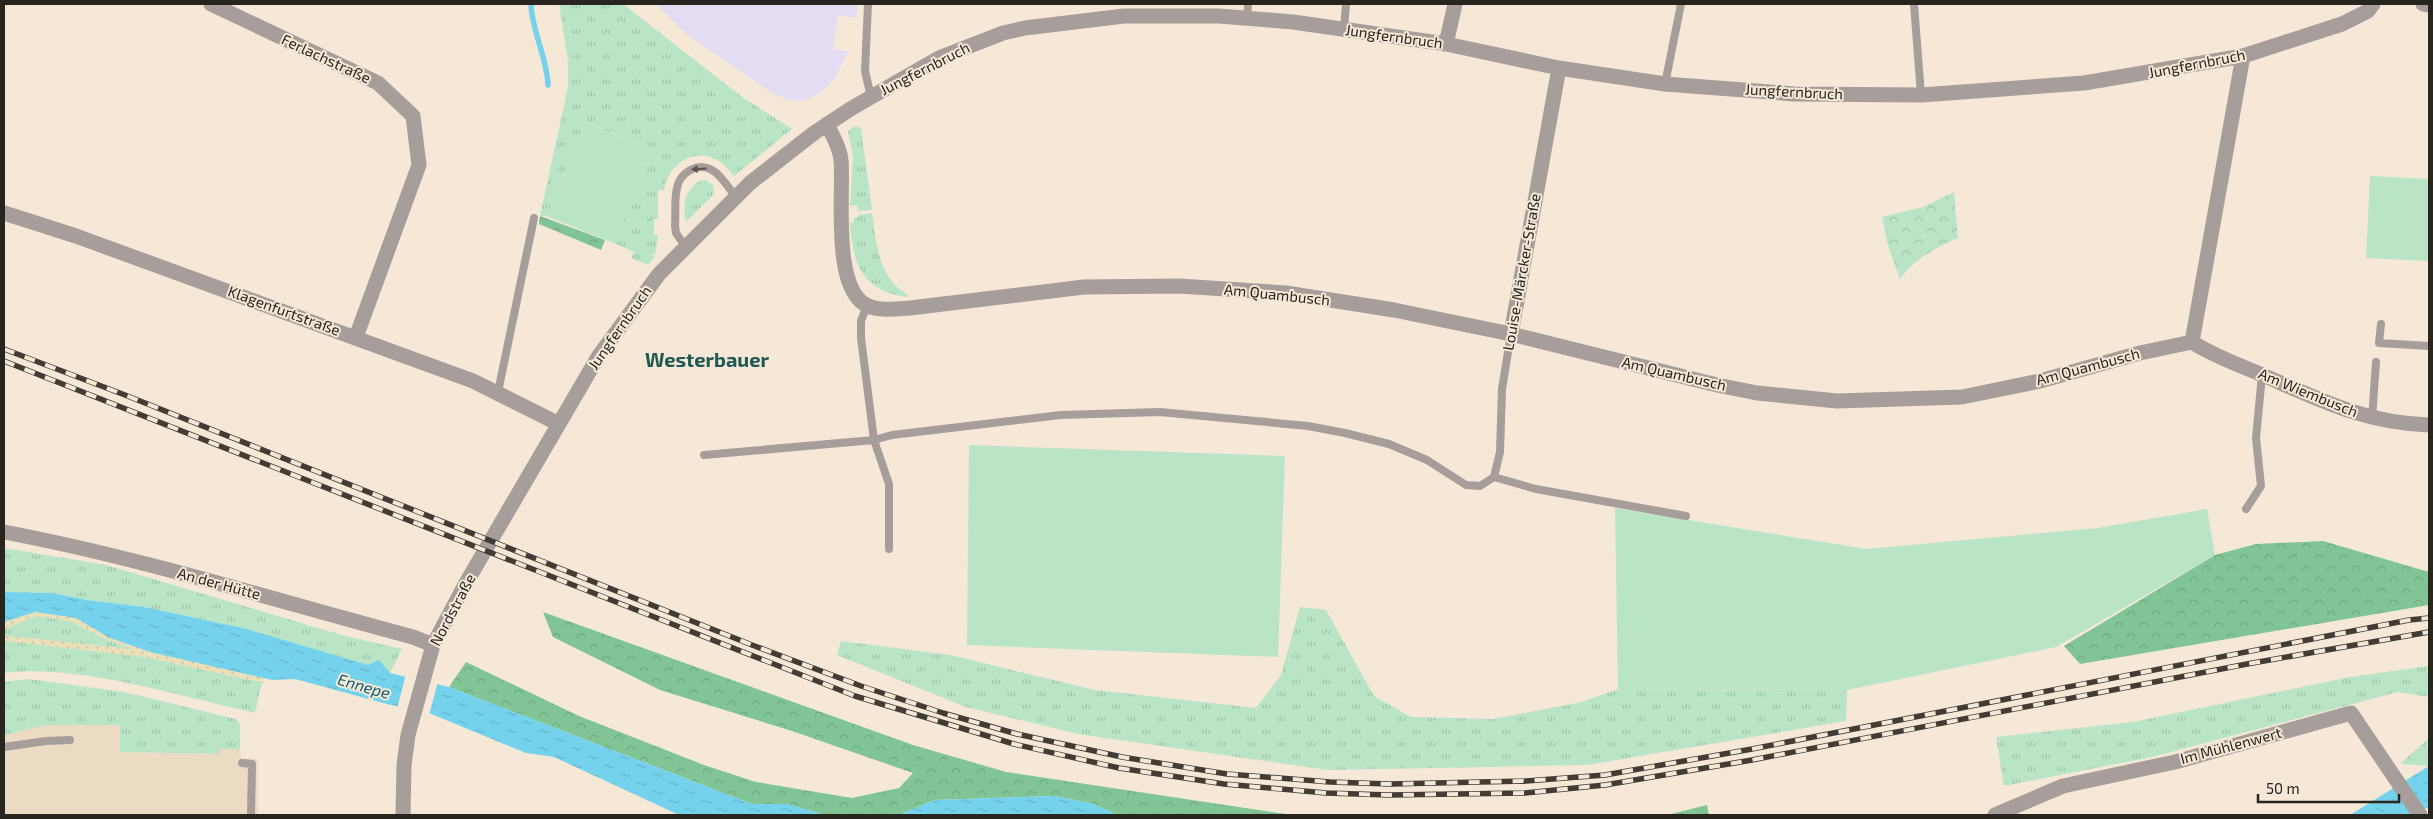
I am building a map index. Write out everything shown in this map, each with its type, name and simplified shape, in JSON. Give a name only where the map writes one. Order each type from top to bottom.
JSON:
[{"type":"street","name":"Ferlachstraße","points":[[211,4],[378,83],[413,116],[419,165],[356,337]]},
{"type":"street","points":[[1446,44],[1455,4]]},
{"type":"street","name":"Jungfernbruch","points":[[559,424],[609,341],[659,274],[735,196],[784,154],[827,124],[871,97],[939,58],[1003,32],[1159,13],[1219,16],[1248,11],[1344,30],[1446,44],[1559,68],[1665,84],[1795,94],[1921,95],[2084,83],[2244,56],[2342,24],[2368,11],[2373,4]]},
{"type":"street","points":[[2423,4],[2429,5]]},
{"type":"street","points":[[2192,342],[2244,56]]},
{"type":"street","name":"Louise-Märcker-Straße","points":[[1511,334],[1559,68]]},
{"type":"street","points":[[827,124],[841,160],[840,227],[844,261],[854,292],[867,305]]},
{"type":"street","name":"Klagenfurtstraße","points":[[4,214],[76,236],[356,337],[498,392],[559,424]]},
{"type":"street","name":"Am Quambusch","points":[[867,305],[895,310],[1084,287],[1178,286],[1286,293],[1394,310],[1511,334],[1717,385],[1757,392],[1836,401],[1962,397],[2040,381],[2140,353],[2192,342]]},
{"type":"street","name":"Am Wiembusch","points":[[2192,342],[2212,355],[2262,375],[2316,400],[2372,419],[2429,425]]},
{"type":"street","name":"Nordstraße","points":[[403,815],[404,764],[408,736],[433,645],[466,583],[559,424]]},
{"type":"street","name":"An der Hütte","points":[[4,532],[64,543],[138,562],[413,637],[433,645]]},
{"type":"street","name":"Im Mühlenwert","points":[[1995,815],[2063,786],[2176,762],[2351,713],[2390,774],[2420,815]]},
{"type":"lane","points":[[868,4],[865,71],[871,97]]},
{"type":"lane","points":[[1344,30],[1346,4]]},
{"type":"lane","points":[[1665,84],[1681,4]]},
{"type":"lane","points":[[1914,4],[1921,95]]},
{"type":"lane","points":[[685,246],[676,233],[675,226],[677,187],[682,175],[692,169],[702,167],[713,170],[735,196]]},
{"type":"lane","points":[[498,392],[534,218]]},
{"type":"lane","points":[[867,305],[861,321],[861,338],[874,440],[889,484],[889,549]]},
{"type":"lane","points":[[2381,324],[2379,343],[2429,346]]},
{"type":"lane","name":"Louise-Märcker-Straße","points":[[1494,477],[1500,452],[1502,389],[1511,334]]},
{"type":"lane","points":[[2372,419],[2376,362]]},
{"type":"lane","points":[[2246,509],[2261,486],[2256,438],[2262,375]]},
{"type":"lane","points":[[704,455],[874,440],[892,435],[1061,415],[1160,412],[1308,426],[1345,433],[1397,447],[1427,460],[1466,485],[1480,486],[1494,477],[1536,489],[1686,516]]},
{"type":"lane","points":[[4,747],[46,741],[70,740]]},
{"type":"lane","points":[[242,763],[252,764],[251,815]]},
{"type":"shaded area","points":[[656,4],[858,4],[856,18],[838,15],[833,49],[848,52],[834,79],[820,93],[803,101],[786,99],[770,92],[686,34]]},
{"type":"shaded area","points":[[46,725],[120,725],[120,752],[219,754],[219,749],[240,749],[241,758],[258,759],[258,815],[4,815],[4,735]]},
{"type":"green space","points":[[559,4],[623,4],[742,97],[792,129],[734,176],[722,163],[711,157],[692,157],[677,165],[671,172],[664,190],[658,190],[658,219],[654,219],[654,235],[658,235],[655,255],[651,254],[654,257],[648,265],[631,258],[634,252],[614,243],[653,151],[586,122],[546,216],[540,216],[568,87],[568,61]]},
{"type":"green space","points":[[586,122],[653,151],[614,243],[546,216]]},
{"type":"green space","points":[[854,126],[861,128],[872,210],[858,211],[857,205],[850,206],[853,156],[848,132]]},
{"type":"green space","points":[[2370,176],[2429,179],[2429,261],[2366,258]]},
{"type":"green space","points":[[706,180],[713,185],[714,194],[686,222],[684,209],[687,195],[694,185]]},
{"type":"green space","points":[[1954,192],[1958,238],[1926,255],[1900,279],[1888,246],[1882,217],[1923,207]]},
{"type":"green space","points":[[872,213],[876,242],[884,268],[894,284],[910,297],[881,290],[863,274],[858,263],[851,238],[850,223],[854,222],[854,218],[858,217],[858,215]]},
{"type":"green space","points":[[540,216],[605,240],[601,250],[539,224]]},
{"type":"green space","points":[[969,445],[1285,456],[1278,657],[967,645]]},
{"type":"green space","points":[[1615,508],[1866,549],[2098,528],[2207,509],[2215,555],[2056,647],[1847,690],[1618,689]]},
{"type":"green space","points":[[2323,541],[2429,572],[2429,605],[2080,664],[2064,646],[2215,555],[2256,544]]},
{"type":"green space","points":[[4,548],[106,565],[345,636],[402,649],[390,673],[243,628],[144,607],[87,600],[52,593],[4,592]]},
{"type":"green space","points":[[1300,607],[1326,610],[1374,696],[1411,717],[1493,719],[1582,702],[1618,689],[1847,690],[1846,721],[1587,765],[1328,770],[1078,734],[966,707],[837,655],[841,641],[950,655],[1095,690],[1256,708],[1281,675]]},
{"type":"green space","points":[[543,612],[913,745],[1006,772],[1292,815],[1117,815],[1094,804],[1055,796],[934,800],[899,815],[825,815],[787,804],[752,804],[449,687],[466,662],[579,716],[704,765],[756,782],[852,798],[899,788],[913,773],[792,731],[660,690],[553,637]]},
{"type":"green space","points":[[37,616],[70,621],[108,640],[136,650],[4,636],[4,629]]},
{"type":"green space","points":[[11,640],[145,657],[262,682],[255,713],[130,683],[96,677],[33,671],[4,673],[4,641]]},
{"type":"green space","points":[[2429,666],[2429,697],[2398,692],[2152,757],[2004,786],[1996,737],[2133,722],[2350,677]]},
{"type":"green space","points":[[29,679],[124,692],[236,719],[240,724],[240,749],[219,749],[219,754],[120,752],[120,725],[46,725],[4,735],[4,682]]},
{"type":"green space","points":[[2429,738],[2429,766],[2400,764]]},
{"type":"green space","points":[[1707,805],[1709,815],[1667,815]]},
{"type":"sand","points":[[35,612],[76,618],[110,638],[150,652],[265,677],[263,683],[145,657],[4,641],[4,636],[133,649],[108,640],[70,621],[37,616],[4,629],[4,622]]},
{"type":"water","name":"Ennepe","points":[[4,592],[52,593],[87,600],[144,607],[243,628],[368,665],[379,660],[390,673],[449,687],[752,804],[787,804],[825,815],[679,815],[554,757],[526,753],[429,713],[387,704],[295,679],[272,680],[150,652],[110,638],[76,618],[35,612],[4,622]]},
{"type":"water","points":[[2429,766],[2429,809],[2427,808],[2413,815],[2350,815]]},
{"type":"water","points":[[1055,796],[1094,804],[1117,815],[899,815],[934,800]]},
{"type":"pier","points":[[406,674],[438,682],[429,715],[397,709]]},
{"type":"waterway","points":[[531,4],[548,85]]},
{"type":"railway","points":[[4,349],[125,395],[752,645],[861,686],[943,713],[1017,734],[1122,757],[1227,774],[1330,782],[1390,784],[1526,781],[1605,775],[1752,749],[2409,620],[2429,618]]},
{"type":"railway","points":[[4,361],[855,696],[1014,744],[1119,768],[1224,784],[1326,793],[1389,795],[1525,793],[1605,785],[1752,760],[2247,664],[2429,632]]},
{"type":"district","name":"Westerbauer","points":[[707,360]]}]
